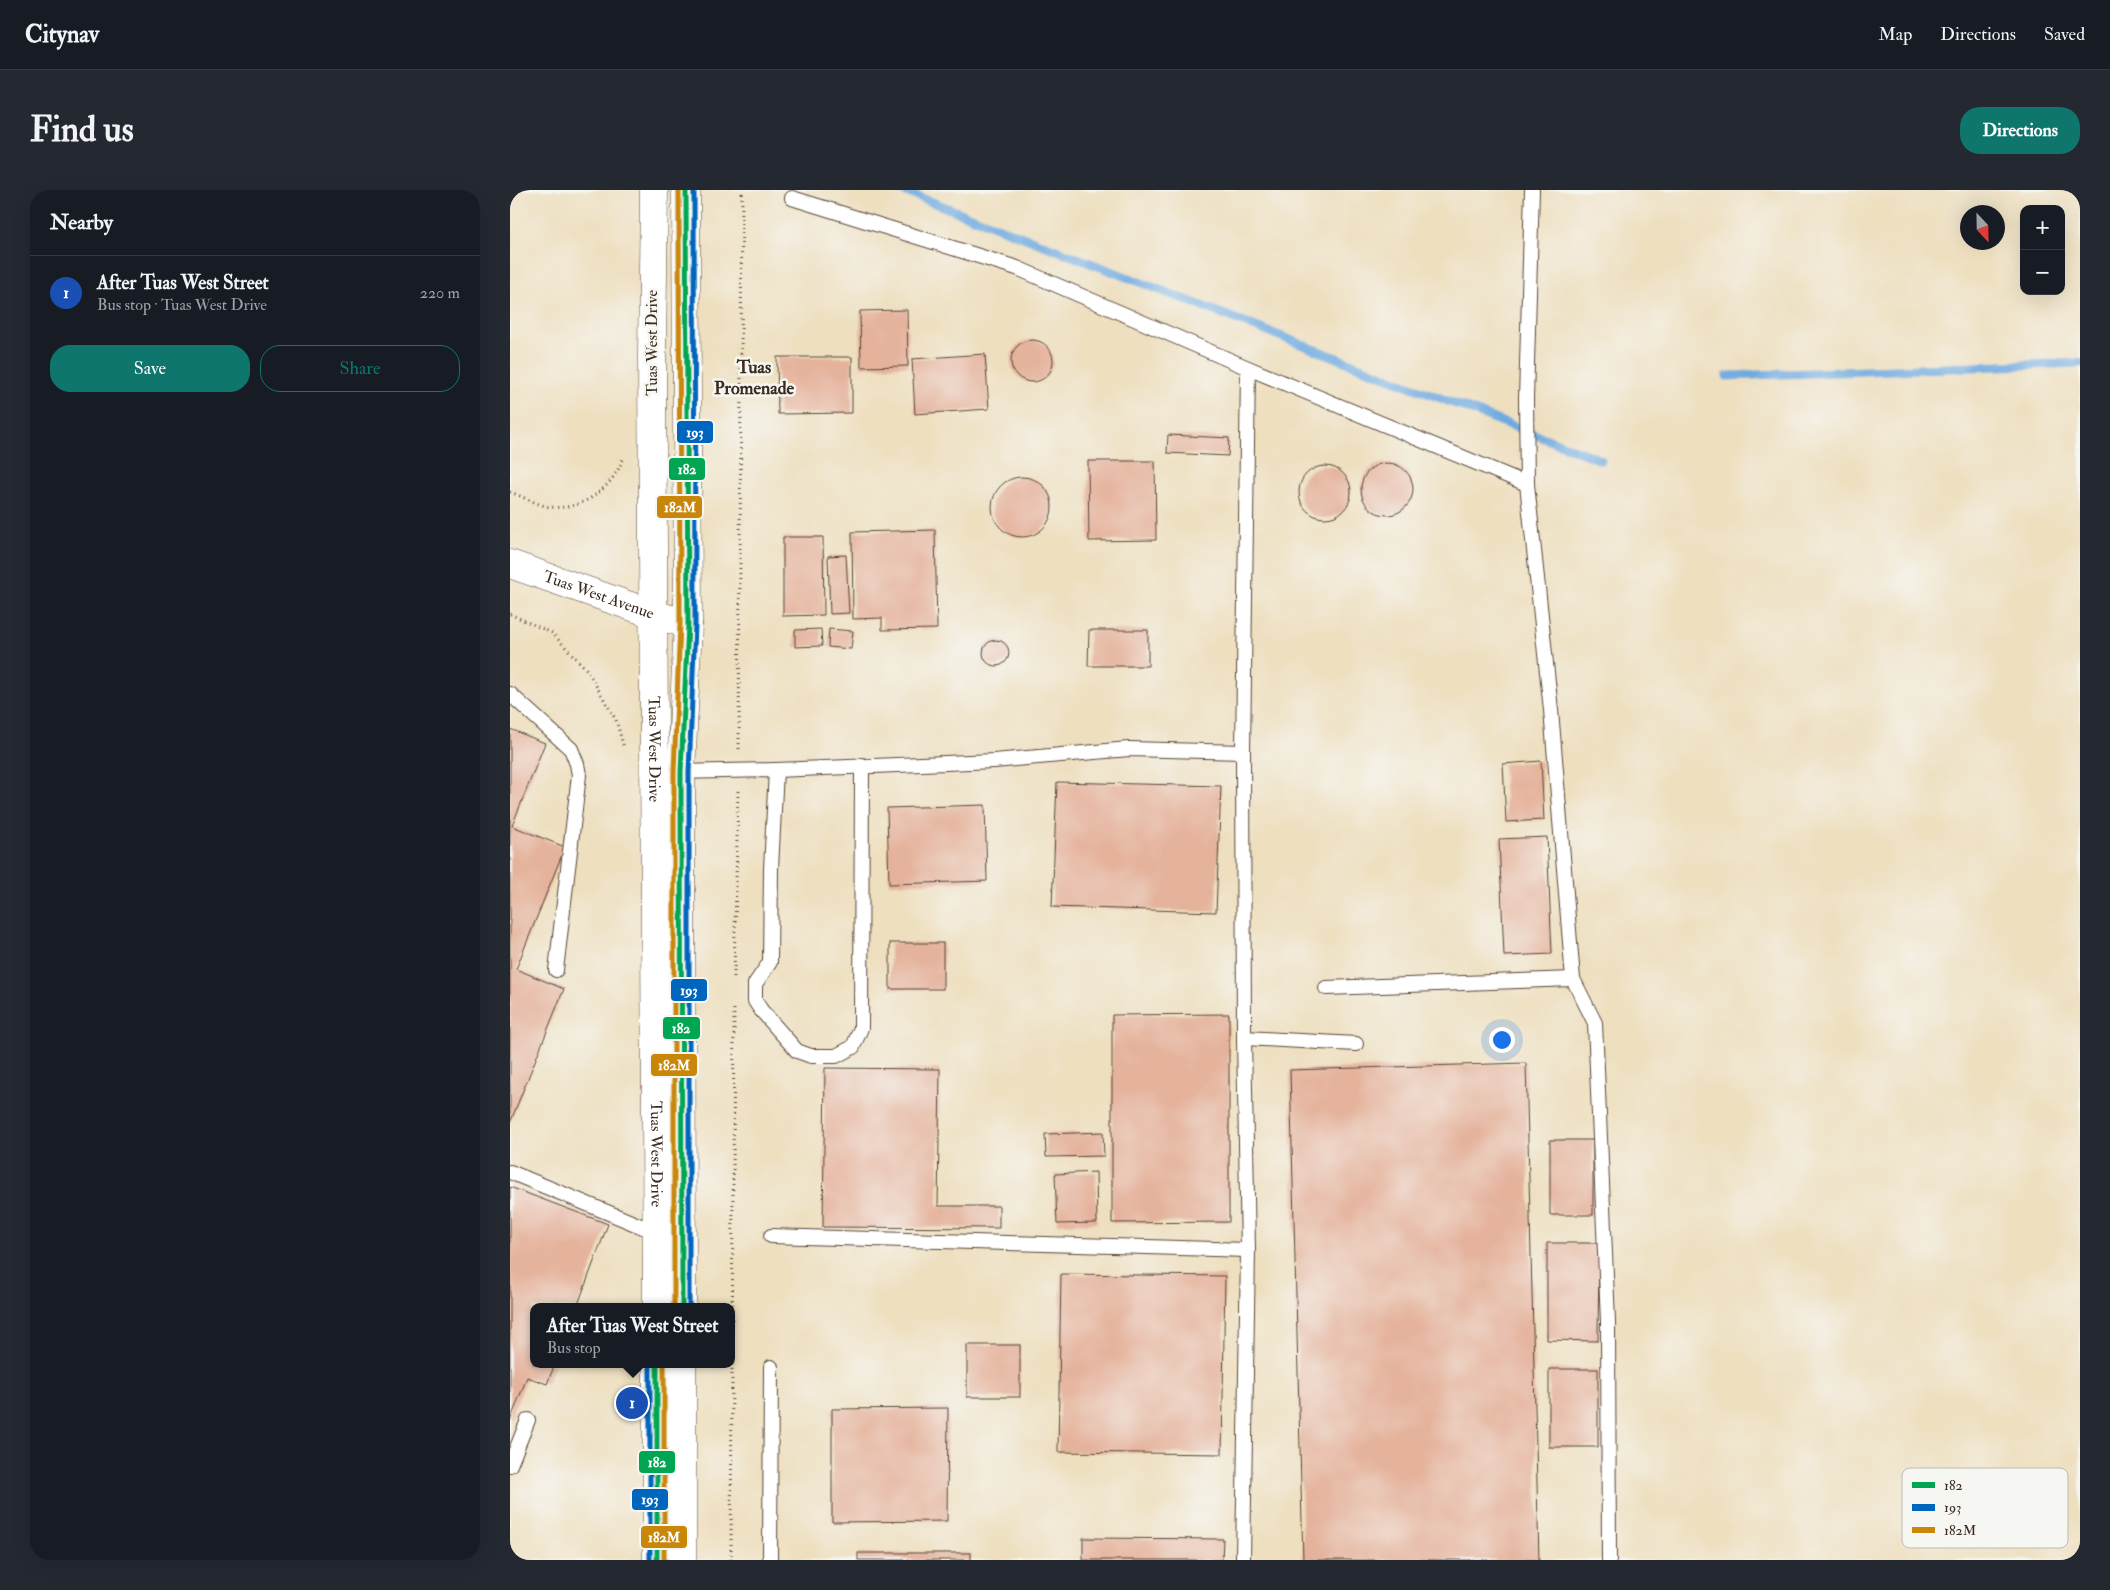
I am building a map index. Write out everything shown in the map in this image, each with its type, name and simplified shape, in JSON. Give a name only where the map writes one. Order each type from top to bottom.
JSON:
[{"type":"main road","name":"Tuas West Drive","points":[[654,190],[652,356],[657,1303]]},
{"type":"main road","name":"Tuas West Drive","points":[[682,1303],[681,772],[688,624],[686,190]]},
{"type":"main road","name":"Tuas West Avenue","points":[[510,564],[653,614],[688,624]]},
{"type":"main road","points":[[657,1368],[657,1560]]},
{"type":"main road","points":[[682,1368],[682,1560]]},
{"type":"lane","points":[[1532,190],[1526,450],[1551,710],[1573,979],[1595,1023],[1608,1321],[1609,1560]]},
{"type":"lane","points":[[792,198],[1017,268],[1248,368],[1528,484]]},
{"type":"lane","points":[[1243,1560],[1248,1250],[1244,1038],[1243,752],[1248,368]]},
{"type":"lane","points":[[510,694],[571,749],[579,775],[556,970]]},
{"type":"lane","points":[[655,772],[776,770],[994,761],[1129,749],[1243,752]]},
{"type":"lane","points":[[776,770],[771,869],[770,962],[755,984],[755,1000],[761,1010],[797,1051],[811,1056],[836,1056],[853,1047],[861,1028],[862,765]]},
{"type":"lane","points":[[1326,988],[1573,979]]},
{"type":"lane","points":[[1244,1038],[1356,1044]]},
{"type":"lane","points":[[510,1172],[656,1233],[682,1241]]},
{"type":"lane","points":[[771,1236],[1248,1250]]},
{"type":"lane","points":[[770,1560],[772,1366]]},
{"type":"lane","points":[[510,1465],[528,1420]]},
{"type":"path","points":[[734,983],[739,770],[742,190]]},
{"type":"path","points":[[510,492],[550,507],[579,504],[603,490],[619,468],[627,450]]},
{"type":"path","points":[[510,614],[552,633],[587,670],[616,720],[626,756]]},
{"type":"path","points":[[732,1303],[734,1002]]},
{"type":"path","points":[[731,1560],[732,1368]]},
{"type":"building","points":[[907,310],[908,366],[861,367],[860,311]]},
{"type":"building","points":[[1028,340],[1036,340],[1047,346],[1053,361],[1047,376],[1036,382],[1028,382],[1017,376],[1011,365],[1011,357],[1017,346]]},
{"type":"building","points":[[985,354],[989,409],[915,414],[912,359]]},
{"type":"building","points":[[777,357],[852,357],[852,413],[778,414]]},
{"type":"building","points":[[1168,435],[1229,438],[1228,456],[1167,453]]},
{"type":"building","points":[[1088,461],[1155,461],[1156,540],[1089,541]]},
{"type":"building","points":[[1387,463],[1401,467],[1409,475],[1413,489],[1409,503],[1401,511],[1387,515],[1373,511],[1365,503],[1361,489],[1365,475],[1373,467]]},
{"type":"building","points":[[1320,466],[1330,466],[1344,473],[1351,487],[1351,497],[1344,511],[1330,518],[1320,518],[1310,514],[1303,507],[1299,497],[1299,487],[1303,477],[1310,470]]},
{"type":"building","points":[[1022,477],[1038,482],[1043,486],[1047,491],[1052,507],[1047,523],[1043,528],[1038,532],[1022,537],[1006,532],[1001,528],[997,523],[992,507],[997,491],[1001,486],[1006,482]]},
{"type":"building","points":[[935,530],[937,629],[882,630],[882,618],[853,619],[852,532]]},
{"type":"building","points":[[783,537],[823,537],[824,615],[783,616]]},
{"type":"building","points":[[846,555],[849,613],[830,614],[828,556]]},
{"type":"building","points":[[821,629],[822,646],[795,647],[795,630]]},
{"type":"building","points":[[829,629],[853,631],[851,649],[828,647]]},
{"type":"building","points":[[1089,630],[1148,630],[1148,666],[1088,666]]},
{"type":"building","points":[[996,640],[1005,644],[1009,653],[1005,662],[996,666],[987,662],[983,653],[987,644]]},
{"type":"building","points":[[510,729],[545,743],[512,826],[565,847],[516,969],[564,989],[510,1123]]},
{"type":"building","points":[[1541,761],[1544,820],[1506,822],[1503,764]]},
{"type":"building","points":[[1057,782],[1221,786],[1216,912],[1052,907]]},
{"type":"building","points":[[985,805],[987,881],[889,884],[887,808]]},
{"type":"building","points":[[1547,837],[1552,954],[1504,956],[1499,839]]},
{"type":"building","points":[[890,943],[943,943],[943,989],[890,989]]},
{"type":"building","points":[[1229,1014],[1229,1222],[1112,1223],[1112,1015]]},
{"type":"building","points":[[1526,1063],[1539,1560],[1303,1560],[1290,1070]]},
{"type":"building","points":[[825,1068],[940,1069],[938,1206],[999,1206],[999,1228],[823,1227]]},
{"type":"building","points":[[1103,1132],[1104,1156],[1046,1157],[1045,1134]]},
{"type":"building","points":[[1550,1140],[1593,1140],[1593,1215],[1550,1215]]},
{"type":"building","points":[[1096,1172],[1097,1223],[1057,1224],[1055,1174]]},
{"type":"building","points":[[510,1187],[608,1224],[578,1303],[530,1303],[530,1368],[553,1368],[547,1384],[527,1377],[510,1421]]},
{"type":"building","points":[[1547,1243],[1599,1243],[1598,1341],[1547,1340]]},
{"type":"building","points":[[1061,1274],[1225,1276],[1222,1454],[1058,1452]]},
{"type":"building","points":[[967,1345],[1020,1345],[1020,1397],[967,1397]]},
{"type":"building","points":[[1549,1369],[1598,1369],[1598,1447],[1549,1447]]},
{"type":"building","points":[[948,1408],[947,1521],[832,1522],[832,1409]]},
{"type":"building","points":[[1083,1538],[1223,1539],[1222,1560],[1083,1560]]},
{"type":"building","points":[[858,1553],[971,1553],[971,1560],[858,1560]]},
{"type":"waterway","points":[[901,190],[1601,460]]},
{"type":"waterway","points":[[1727,376],[2080,363]]},
{"type":"transit line","name":"182M","points":[[674,1303],[674,772],[680,624],[679,190]]},
{"type":"transit line","name":"182","points":[[682,1303],[681,772],[688,624],[686,190]]},
{"type":"transit line","name":"193","points":[[689,1303],[689,772],[695,624],[694,190]]},
{"type":"transit line","name":"193","points":[[650,1368],[650,1560]]},
{"type":"transit line","name":"182","points":[[657,1368],[657,1560]]},
{"type":"transit line","name":"182M","points":[[664,1368],[664,1560]]},
{"type":"place","name":"After Tuas West Street","points":[[632,1403]]},
{"type":"district","name":"Tuas Promenade","points":[[754,377]]}]
